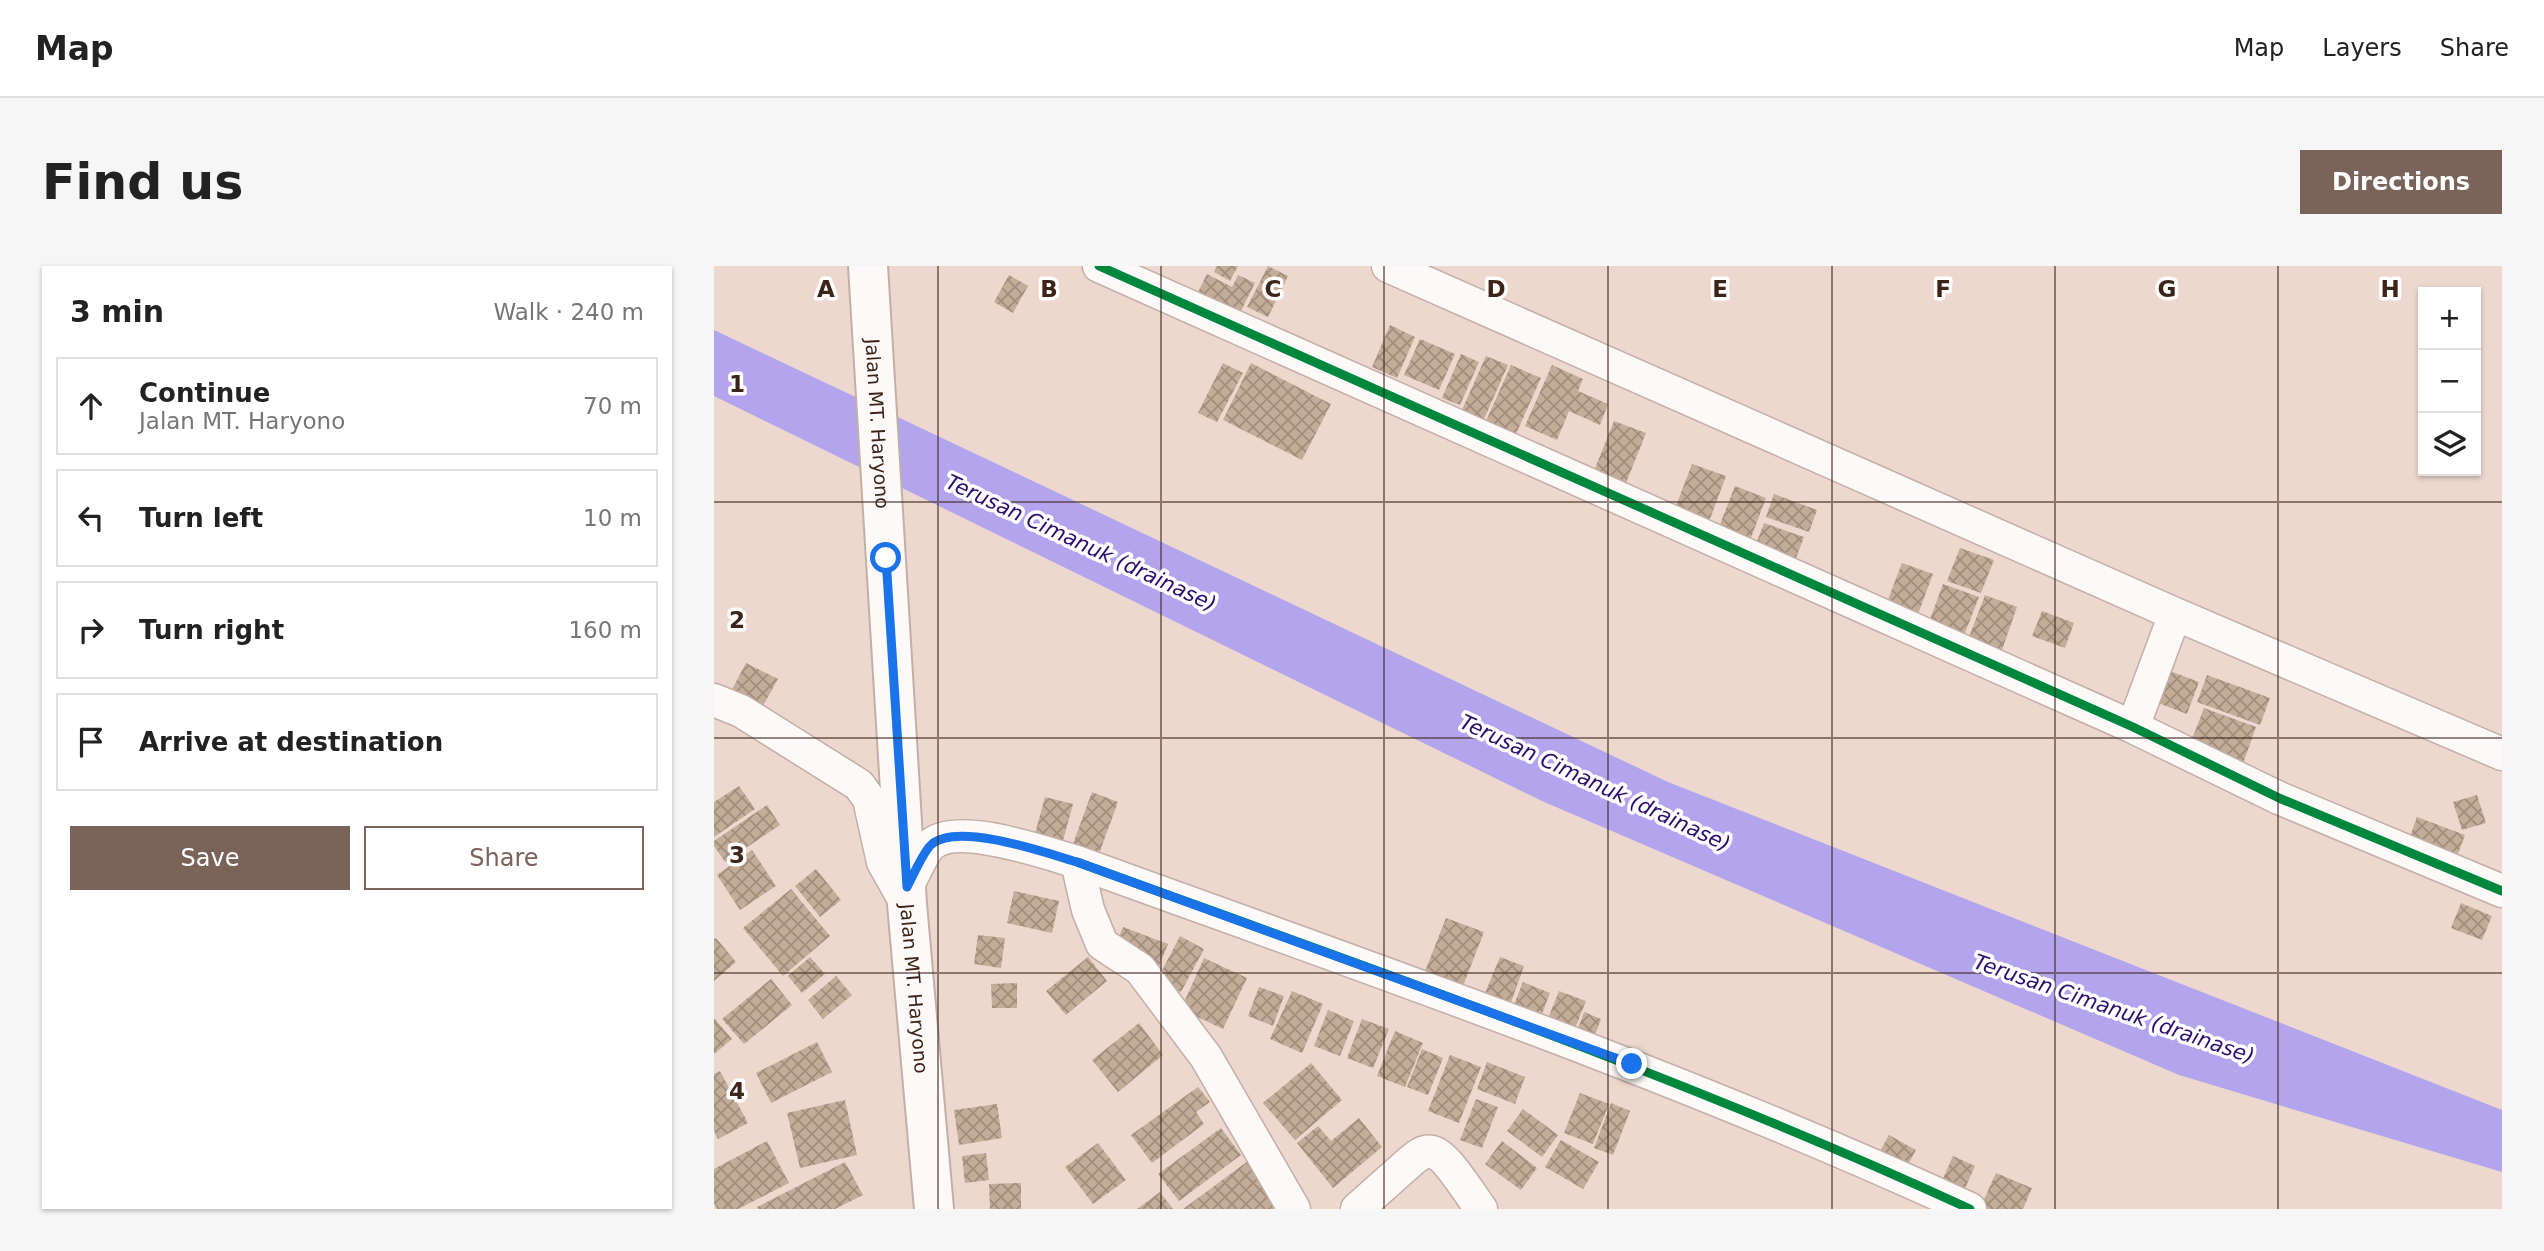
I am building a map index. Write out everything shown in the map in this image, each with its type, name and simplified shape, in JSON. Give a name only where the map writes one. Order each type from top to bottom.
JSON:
[{"type":"main road","name":"Jalan MT. Haryono","points":[[868,266],[907,895],[934,1209]]},
{"type":"street","points":[[1099,266],[2133,727],[2279,798],[2502,891]]},
{"type":"street","points":[[1388,266],[2175,614],[2502,754]]},
{"type":"street","points":[[2133,727],[2175,614]]},
{"type":"street","points":[[714,700],[741,711],[859,786],[869,799],[883,862],[907,895],[932,844],[947,838],[972,835],[1077,862],[1632,1064],[1970,1209]]},
{"type":"street","points":[[1077,862],[1088,910],[1102,944],[1140,969],[1206,1057],[1294,1209]]},
{"type":"street","points":[[1357,1209],[1411,1161],[1431,1151],[1442,1157],[1481,1209]]},
{"type":"water","name":"Terusan Cimanuk (drainase)","points":[[714,330],[1668,782],[2502,1110],[2502,1172],[2179,1075],[1542,801],[714,396]]},
{"type":"building","points":[[1217,266],[1238,266],[1230,281],[1214,272]]},
{"type":"building","points":[[1268,266],[1288,276],[1268,317],[1247,307]]},
{"type":"building","points":[[1207,274],[1232,287],[1238,275],[1255,283],[1235,323],[1193,302]]},
{"type":"building","points":[[1009,275],[1028,286],[1013,313],[994,302]]},
{"type":"building","points":[[1390,325],[1415,337],[1397,378],[1372,367]]},
{"type":"building","points":[[1420,339],[1455,354],[1439,390],[1404,375]]},
{"type":"building","points":[[1461,354],[1479,362],[1460,405],[1442,398]]},
{"type":"building","points":[[1486,356],[1508,365],[1484,419],[1462,410]]},
{"type":"building","points":[[1223,363],[1243,373],[1217,422],[1198,413]]},
{"type":"building","points":[[1251,363],[1331,404],[1302,460],[1223,420]]},
{"type":"building","points":[[1511,365],[1541,378],[1516,434],[1486,421]]},
{"type":"building","points":[[1552,365],[1583,379],[1578,391],[1608,404],[1600,425],[1569,411],[1557,440],[1525,426]]},
{"type":"building","points":[[1614,421],[1646,433],[1626,483],[1594,471]]},
{"type":"building","points":[[1692,464],[1726,476],[1710,519],[1676,506]]},
{"type":"building","points":[[1735,486],[1766,498],[1749,543],[1717,532]]},
{"type":"building","points":[[1774,494],[1817,510],[1809,532],[1766,517]]},
{"type":"building","points":[[1764,523],[1804,537],[1793,566],[1753,552]]},
{"type":"building","points":[[1960,548],[1994,560],[1981,593],[1947,581]]},
{"type":"building","points":[[1902,563],[1933,574],[1918,614],[1887,602]]},
{"type":"building","points":[[1943,584],[1979,597],[1963,638],[1928,625]]},
{"type":"building","points":[[1985,595],[2017,607],[2002,650],[1969,637]]},
{"type":"building","points":[[2042,611],[2074,623],[2065,648],[2032,636]]},
{"type":"building","points":[[746,663],[778,679],[760,711],[729,695]]},
{"type":"building","points":[[2170,671],[2199,682],[2187,714],[2158,703]]},
{"type":"building","points":[[2207,675],[2270,698],[2260,725],[2197,702]]},
{"type":"building","points":[[2204,708],[2256,727],[2240,772],[2187,752]]},
{"type":"building","points":[[739,786],[755,809],[714,837],[714,802]]},
{"type":"building","points":[[1092,792],[1118,802],[1096,862],[1070,852]]},
{"type":"building","points":[[2477,795],[2486,823],[2462,830],[2453,802]]},
{"type":"building","points":[[1045,797],[1073,804],[1061,848],[1033,841]]},
{"type":"building","points":[[767,805],[780,825],[725,862],[714,846],[714,841]]},
{"type":"building","points":[[2417,817],[2465,835],[2456,859],[2408,842]]},
{"type":"building","points":[[752,850],[776,886],[740,910],[717,875]]},
{"type":"building","points":[[816,869],[841,900],[820,917],[795,886]]},
{"type":"building","points":[[791,889],[830,936],[783,976],[743,928]]},
{"type":"building","points":[[1014,891],[1059,901],[1052,933],[1007,923]]},
{"type":"building","points":[[2461,903],[2492,916],[2482,940],[2451,928]]},
{"type":"building","points":[[1446,918],[1484,932],[1458,999],[1420,984]]},
{"type":"building","points":[[1123,927],[1168,944],[1159,966],[1114,949]]},
{"type":"building","points":[[978,935],[1005,938],[1001,968],[974,964]]},
{"type":"building","points":[[1180,936],[1204,949],[1181,992],[1157,980]]},
{"type":"building","points":[[716,938],[736,962],[714,981],[714,939]]},
{"type":"building","points":[[810,957],[825,974],[802,993],[788,976]]},
{"type":"building","points":[[1088,957],[1107,981],[1066,1015],[1046,991]]},
{"type":"building","points":[[1500,957],[1524,966],[1509,1008],[1483,998]]},
{"type":"building","points":[[1204,958],[1247,978],[1223,1029],[1181,1009]]},
{"type":"building","points":[[836,976],[852,995],[823,1019],[808,1000]]},
{"type":"building","points":[[771,979],[792,1005],[744,1044],[722,1019]]},
{"type":"building","points":[[1523,982],[1550,993],[1537,1027],[1509,1017]]},
{"type":"building","points":[[1017,983],[1017,1008],[992,1008],[991,984]]},
{"type":"building","points":[[1259,987],[1284,996],[1273,1026],[1248,1016]]},
{"type":"building","points":[[1292,991],[1323,1004],[1302,1053],[1270,1039]]},
{"type":"building","points":[[1559,991],[1586,1001],[1572,1036],[1545,1026]]},
{"type":"building","points":[[1328,1010],[1354,1021],[1340,1056],[1314,1046]]},
{"type":"building","points":[[1584,1012],[1601,1019],[1592,1043],[1575,1037]]},
{"type":"building","points":[[714,1018],[732,1039],[714,1054]]},
{"type":"building","points":[[1362,1019],[1389,1029],[1373,1068],[1347,1058]]},
{"type":"building","points":[[1139,1023],[1163,1055],[1118,1092],[1092,1060]]},
{"type":"building","points":[[1395,1031],[1423,1043],[1405,1087],[1377,1076]]},
{"type":"building","points":[[817,1042],[832,1072],[771,1103],[756,1073]]},
{"type":"building","points":[[1422,1049],[1443,1058],[1428,1095],[1407,1087]]},
{"type":"building","points":[[1450,1055],[1481,1067],[1459,1123],[1428,1111]]},
{"type":"building","points":[[1487,1062],[1525,1077],[1515,1104],[1477,1089]]},
{"type":"building","points":[[1311,1063],[1342,1100],[1295,1140],[1263,1103]]},
{"type":"building","points":[[720,1071],[748,1123],[718,1139],[714,1131],[714,1074]]},
{"type":"building","points":[[1198,1087],[1210,1102],[1196,1112],[1204,1124],[1152,1163],[1131,1135]]},
{"type":"building","points":[[1580,1093],[1609,1104],[1593,1144],[1564,1133]]},
{"type":"building","points":[[1476,1099],[1498,1107],[1482,1148],[1460,1140]]},
{"type":"building","points":[[845,1100],[857,1155],[800,1168],[787,1113]]},
{"type":"building","points":[[1611,1103],[1630,1111],[1613,1155],[1594,1148]]},
{"type":"building","points":[[997,1104],[1002,1138],[959,1145],[954,1110]]},
{"type":"building","points":[[1523,1109],[1558,1135],[1542,1157],[1507,1131]]},
{"type":"building","points":[[1359,1118],[1382,1147],[1333,1188],[1297,1143],[1318,1126],[1331,1141]]},
{"type":"building","points":[[1221,1128],[1241,1155],[1179,1201],[1158,1174]]},
{"type":"building","points":[[1889,1135],[1916,1150],[1905,1170],[1878,1155]]},
{"type":"building","points":[[1561,1140],[1599,1162],[1583,1189],[1545,1167]]},
{"type":"building","points":[[767,1141],[789,1183],[738,1209],[717,1209],[714,1203],[714,1169]]},
{"type":"building","points":[[1502,1141],[1537,1168],[1521,1190],[1485,1164]]},
{"type":"building","points":[[1098,1143],[1126,1180],[1093,1204],[1065,1167]]},
{"type":"building","points":[[986,1153],[989,1180],[965,1183],[962,1156]]},
{"type":"building","points":[[1953,1156],[1975,1166],[1963,1193],[1941,1183]]},
{"type":"building","points":[[1248,1161],[1280,1204],[1273,1209],[1183,1209]]},
{"type":"building","points":[[845,1162],[863,1195],[835,1209],[758,1209],[757,1207]]},
{"type":"building","points":[[1996,1173],[2032,1188],[2023,1209],[1988,1209],[1981,1206]]},
{"type":"building","points":[[1021,1183],[1021,1209],[990,1209],[989,1184]]},
{"type":"building","points":[[1160,1192],[1173,1209],[1137,1209]]},
{"type":"cycle path","points":[[1099,266],[2133,727],[2279,798],[2502,891]]},
{"type":"cycle path","points":[[1077,862],[1415,984],[1639,1069],[1861,1160],[1970,1209]]},
{"type":"route","points":[[886,558],[907,887],[932,844],[947,838],[972,835],[1013,844],[1077,862],[1632,1064]]}]
